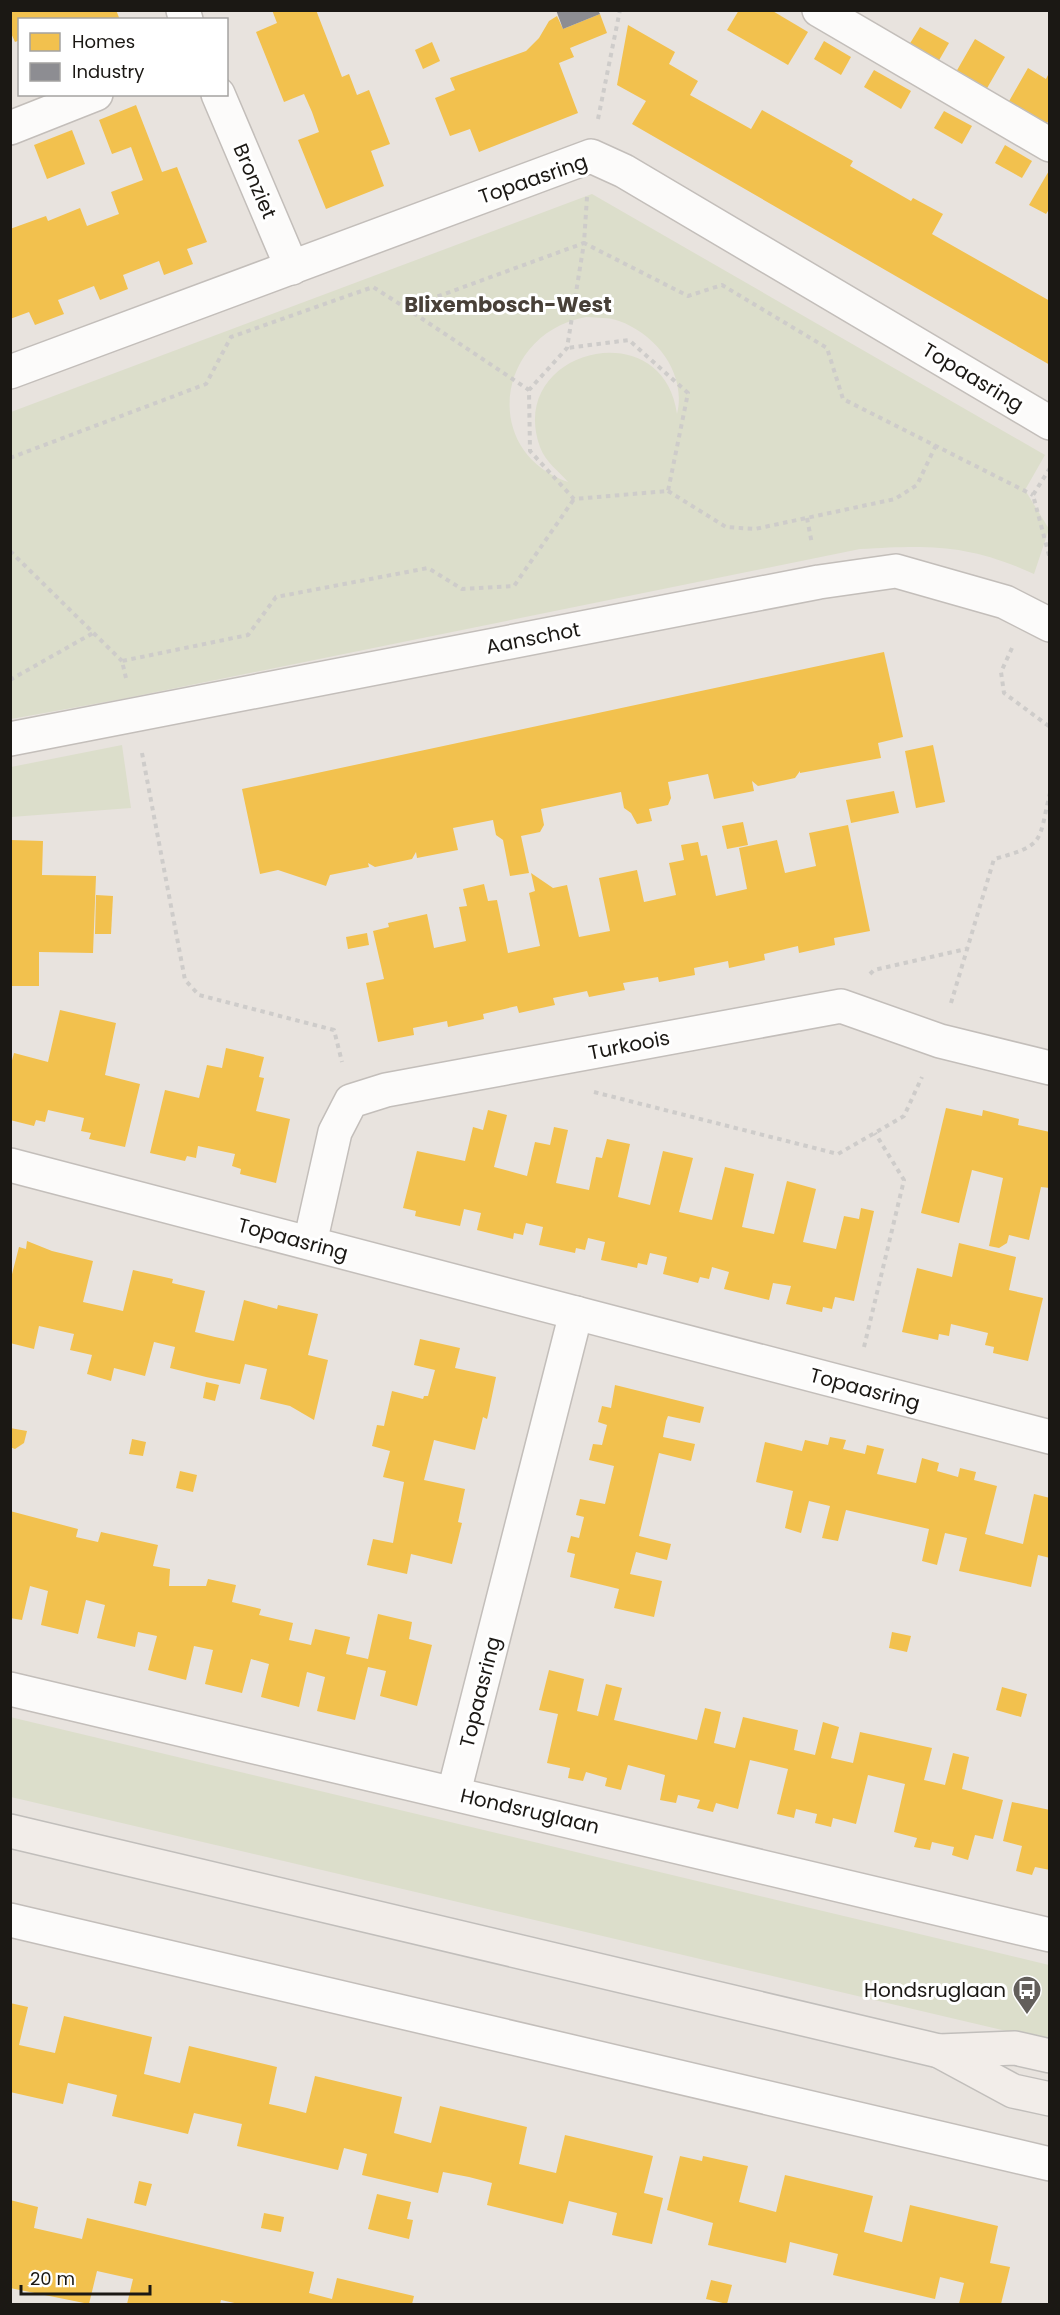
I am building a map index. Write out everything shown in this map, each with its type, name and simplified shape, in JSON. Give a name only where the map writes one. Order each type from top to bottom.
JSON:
[{"type":"main road","points":[[10,1832],[939,2051],[1013,2091],[1050,2099]]},
{"type":"main road","points":[[939,2051],[1015,2048],[1050,2056]]},
{"type":"street","points":[[819,10],[1050,145]]},
{"type":"street","points":[[10,128],[91,96]]},
{"type":"street","name":"Bronziet","points":[[219,96],[292,268]]},
{"type":"street","name":"Topaasring","points":[[10,372],[591,156],[624,171],[1050,423]]},
{"type":"street","name":"Aanschot","points":[[10,739],[819,582],[896,572],[1005,602],[1050,625]]},
{"type":"street","name":"Turkoois","points":[[351,1101],[386,1089],[841,1006],[939,1041],[1050,1068]]},
{"type":"street","points":[[310,1244],[335,1132],[351,1101]]},
{"type":"street","name":"Topaasring","points":[[10,1165],[1050,1437]]},
{"type":"street","name":"Topaasring","points":[[454,1792],[576,1313]]},
{"type":"street","name":"Hondsruglaan","points":[[10,1689],[454,1792],[1050,1935]]},
{"type":"street","points":[[10,1920],[1050,2164]]},
{"type":"path","points":[[574,499],[530,451],[529,390],[567,348],[584,243],[591,156],[620,10]]},
{"type":"path","points":[[406,308],[584,243],[688,296],[722,285],[827,348],[843,399],[1034,495]]},
{"type":"path","points":[[10,459],[206,384],[231,337],[373,287],[529,390]]},
{"type":"path","points":[[567,348],[629,340],[688,393],[668,491]]},
{"type":"path","points":[[574,499],[668,491],[726,527],[755,529],[895,499],[917,484],[936,445]]},
{"type":"path","points":[[1050,468],[1034,495],[1050,559]]},
{"type":"path","points":[[122,661],[248,635],[276,597],[416,570],[428,568],[462,589],[514,586],[574,499]]},
{"type":"path","points":[[10,551],[122,661],[135,715],[184,980],[199,995],[334,1030],[351,1101]]},
{"type":"path","points":[[10,680],[93,633]]},
{"type":"path","points":[[590,1091],[838,1154],[903,1116],[939,1041],[994,859],[1027,850],[1039,839],[1050,793]]},
{"type":"path","points":[[841,1006],[874,970],[967,949]]},
{"type":"path","points":[[855,1386],[904,1180],[875,1133]]},
{"type":"green space","points":[[592,194],[1045,455],[1025,490],[1049,529],[1034,574],[989,557],[949,549],[908,547],[860,549],[122,699],[11,719],[11,412]],"holes":[[[586,317],[619,321],[645,335],[666,357],[673,370],[679,399],[677,414],[666,382],[645,362],[618,353],[590,355],[564,367],[545,386],[535,413],[540,447],[549,462],[568,482],[540,467],[521,445],[511,420],[510,394],[518,368],[533,345],[556,327]]]},
{"type":"green space","points":[[122,745],[131,808],[11,817],[11,767]]},
{"type":"green space","points":[[10,1717],[1049,1965],[1049,2041],[11,1797]]},
{"type":"building: Homes","points":[[10,10],[116,10],[119,18],[18,18],[18,41],[15,42],[10,31]]},
{"type":"building: Homes","points":[[272,10],[316,10],[342,77],[349,74],[357,95],[369,90],[390,144],[371,151],[384,186],[326,209],[298,140],[319,132],[312,112],[304,94],[284,102],[256,32],[277,23]]},
{"type":"building: Homes","points":[[739,10],[771,10],[808,32],[788,65],[727,30]]},
{"type":"building: Homes","points":[[600,14],[607,33],[570,48],[574,57],[559,63],[578,113],[479,152],[470,129],[450,136],[435,98],[455,90],[450,78],[526,51],[539,38],[549,21],[557,16],[563,29]]},
{"type":"building: Homes","points":[[628,25],[675,52],[669,64],[698,81],[690,95],[751,129],[762,110],[853,161],[850,166],[911,201],[913,198],[943,214],[932,234],[1050,301],[1050,365],[632,124],[646,101],[617,85]]},
{"type":"building: Homes","points":[[920,27],[949,43],[938,62],[909,45]]},
{"type":"building: Homes","points":[[975,39],[1005,57],[986,90],[956,72]]},
{"type":"building: Homes","points":[[824,41],[851,57],[841,75],[814,59]]},
{"type":"building: Homes","points":[[432,42],[440,61],[423,69],[415,50]]},
{"type":"building: Homes","points":[[1028,68],[1046,79],[1050,71],[1050,118],[1046,125],[1008,103]]},
{"type":"building: Homes","points":[[874,70],[911,91],[901,109],[864,87]]},
{"type":"building: Homes","points":[[136,105],[162,172],[177,167],[207,242],[187,249],[193,264],[164,275],[159,261],[123,275],[128,289],[100,300],[94,286],[58,300],[64,314],[35,325],[29,312],[10,319],[10,229],[46,216],[48,221],[80,208],[87,226],[119,214],[111,192],[143,180],[131,147],[112,154],[99,120]]},
{"type":"building: Homes","points":[[944,111],[972,126],[962,144],[934,128]]},
{"type":"building: Homes","points":[[72,130],[85,164],[47,179],[34,145]]},
{"type":"building: Homes","points":[[1005,145],[1032,161],[1022,178],[995,163]]},
{"type":"building: Homes","points":[[1050,169],[1050,208],[1046,214],[1029,205]]},
{"type":"building: Homes","points":[[884,652],[903,737],[878,743],[881,758],[800,773],[800,771],[795,778],[758,786],[752,781],[754,791],[714,799],[708,774],[668,782],[671,798],[668,805],[649,809],[652,821],[637,824],[631,813],[624,808],[621,792],[541,809],[544,825],[540,832],[521,836],[529,873],[510,876],[503,840],[496,835],[493,820],[453,828],[458,850],[417,858],[416,852],[412,859],[375,867],[368,863],[369,867],[330,875],[326,886],[278,870],[260,874],[242,789]]},
{"type":"building: Homes","points":[[933,745],[945,802],[916,808],[905,751]]},
{"type":"building: Homes","points":[[894,791],[899,813],[851,823],[846,800]]},
{"type":"building: Homes","points":[[743,822],[748,845],[727,849],[722,826]]},
{"type":"building: Homes","points":[[848,825],[870,931],[834,938],[835,945],[799,953],[798,946],[764,954],[765,960],[729,968],[728,961],[694,968],[695,975],[659,982],[658,977],[623,983],[625,990],[589,997],[587,991],[553,998],[555,1005],[519,1013],[517,1006],[483,1014],[484,1019],[448,1027],[447,1021],[413,1028],[414,1035],[378,1042],[366,983],[384,979],[373,931],[389,927],[388,923],[427,914],[434,948],[466,941],[459,907],[467,906],[463,889],[484,884],[488,901],[497,900],[508,953],[540,946],[529,893],[535,891],[531,873],[553,888],[567,885],[579,937],[610,931],[599,878],[637,870],[644,902],[676,895],[669,863],[684,860],[681,845],[698,842],[701,856],[707,855],[716,896],[747,889],[739,848],[777,840],[785,873],[816,866],[809,833]]},
{"type":"building: Homes","points":[[10,840],[43,841],[42,875],[96,876],[93,953],[39,952],[39,986],[10,986]]},
{"type":"building: Homes","points":[[96,895],[113,896],[111,934],[95,934]]},
{"type":"building: Homes","points":[[367,933],[369,945],[348,949],[346,937]]},
{"type":"building: Homes","points":[[60,1010],[116,1023],[105,1075],[140,1084],[125,1147],[89,1139],[91,1133],[81,1131],[84,1118],[48,1110],[45,1122],[36,1120],[34,1126],[10,1120],[10,1068],[14,1053],[48,1062]]},
{"type":"building: Homes","points":[[226,1048],[264,1057],[259,1077],[264,1078],[256,1111],[290,1119],[276,1183],[240,1174],[241,1169],[232,1166],[235,1154],[198,1146],[196,1158],[187,1156],[185,1161],[150,1153],[165,1090],[199,1098],[207,1065],[222,1068]]},
{"type":"building: Homes","points":[[946,1108],[982,1116],[983,1110],[1019,1119],[1018,1125],[1050,1132],[1050,1188],[1041,1187],[1029,1240],[1009,1235],[1007,1243],[999,1248],[989,1246],[1003,1178],[972,1170],[959,1223],[921,1213]]},
{"type":"building: Homes","points":[[488,1110],[507,1115],[494,1167],[527,1176],[535,1142],[550,1145],[554,1127],[568,1130],[556,1183],[589,1190],[596,1157],[602,1158],[607,1139],[630,1144],[618,1197],[650,1205],[663,1151],[693,1158],[679,1212],[712,1220],[725,1167],[754,1174],[742,1227],[774,1234],[787,1181],[816,1189],[803,1242],[836,1249],[844,1216],[859,1219],[861,1208],[874,1211],[854,1301],[835,1297],[832,1309],[823,1307],[822,1312],[786,1304],[791,1286],[773,1283],[769,1300],[724,1289],[729,1272],[712,1267],[709,1279],[700,1277],[698,1283],[663,1274],[667,1257],[650,1253],[647,1265],[638,1263],[637,1268],[601,1260],[605,1242],[588,1238],[585,1250],[576,1248],[575,1253],[539,1245],[543,1227],[526,1223],[523,1235],[514,1233],[513,1239],[477,1230],[481,1213],[464,1209],[460,1226],[415,1216],[416,1211],[403,1208],[417,1151],[465,1161],[473,1127],[483,1130]]},
{"type":"building: Homes","points":[[27,1241],[52,1251],[93,1261],[83,1302],[123,1311],[133,1270],[173,1279],[172,1283],[205,1291],[195,1332],[234,1341],[244,1300],[277,1309],[278,1305],[318,1314],[308,1355],[328,1360],[314,1420],[290,1406],[260,1399],[267,1369],[245,1364],[240,1384],[206,1377],[170,1368],[175,1347],[154,1342],[145,1376],[114,1368],[111,1381],[87,1374],[92,1355],[70,1350],[74,1334],[39,1326],[34,1349],[10,1343],[10,1282],[19,1247],[26,1249]]},
{"type":"building: Homes","points":[[959,1243],[1016,1257],[1009,1290],[1043,1298],[1028,1361],[993,1353],[994,1347],[985,1345],[988,1333],[951,1324],[949,1336],[939,1334],[938,1340],[902,1332],[917,1268],[952,1277]]},
{"type":"building: Homes","points":[[420,1339],[460,1348],[455,1368],[496,1377],[487,1419],[483,1417],[475,1450],[434,1440],[424,1480],[465,1489],[458,1522],[462,1523],[452,1564],[411,1554],[407,1574],[367,1565],[373,1539],[393,1543],[404,1482],[383,1477],[390,1451],[372,1446],[377,1425],[384,1426],[392,1391],[423,1399],[424,1396],[428,1396],[435,1370],[414,1365]]},
{"type":"building: Homes","points":[[206,1382],[219,1385],[215,1401],[203,1398]]},
{"type":"building: Homes","points":[[615,1385],[704,1407],[700,1423],[668,1416],[666,1421],[663,1437],[695,1444],[691,1461],[659,1453],[639,1536],[671,1544],[667,1560],[636,1552],[630,1574],[662,1581],[654,1617],[614,1608],[619,1589],[570,1577],[575,1554],[567,1552],[571,1536],[579,1538],[584,1517],[576,1515],[580,1499],[605,1504],[614,1466],[589,1460],[593,1444],[602,1445],[607,1425],[598,1422],[602,1406],[611,1408]]},
{"type":"building: Homes","points":[[10,1428],[27,1431],[24,1443],[15,1449],[10,1447]]},
{"type":"building: Homes","points":[[830,1437],[846,1440],[843,1449],[865,1454],[867,1445],[884,1449],[877,1474],[916,1483],[922,1458],[939,1463],[937,1471],[958,1477],[960,1468],[976,1472],[974,1480],[997,1486],[985,1534],[1023,1544],[1034,1494],[1050,1498],[1050,1558],[1038,1555],[1031,1587],[959,1571],[967,1538],[945,1533],[937,1565],[922,1561],[929,1529],[846,1510],[838,1541],[822,1538],[830,1506],[809,1501],[801,1533],[785,1528],[793,1491],[756,1482],[765,1442],[802,1451],[805,1440],[828,1445]]},
{"type":"building: Homes","points":[[132,1439],[146,1442],[143,1456],[129,1454]]},
{"type":"building: Homes","points":[[180,1471],[197,1475],[193,1492],[176,1488]]},
{"type":"building: Homes","points":[[10,1511],[78,1529],[76,1537],[98,1542],[101,1532],[158,1545],[153,1566],[170,1569],[169,1586],[206,1586],[208,1579],[236,1585],[232,1602],[261,1609],[259,1615],[293,1623],[289,1640],[311,1645],[315,1629],[350,1637],[346,1654],[368,1659],[378,1614],[412,1622],[409,1639],[432,1645],[417,1706],[380,1696],[386,1671],[368,1667],[355,1720],[317,1711],[325,1677],[307,1672],[299,1707],[261,1697],[269,1664],[251,1659],[242,1693],[205,1684],[213,1650],[194,1646],[186,1680],[148,1670],[157,1636],[138,1632],[135,1647],[97,1638],[105,1605],[86,1600],[78,1634],[41,1625],[48,1591],[30,1586],[22,1620],[10,1618]]},
{"type":"building: Homes","points":[[892,1632],[911,1636],[907,1652],[889,1648]]},
{"type":"building: Homes","points":[[549,1670],[584,1679],[577,1711],[598,1716],[606,1684],[622,1688],[614,1720],[697,1740],[705,1708],[721,1712],[714,1743],[735,1748],[743,1717],[798,1730],[794,1750],[815,1755],[823,1722],[839,1727],[831,1758],[853,1763],[860,1732],[932,1748],[924,1780],[945,1785],[953,1753],[969,1757],[962,1789],[1003,1800],[993,1839],[975,1835],[968,1860],[952,1855],[954,1847],[932,1842],[930,1850],[914,1847],[917,1838],[894,1832],[905,1784],[868,1775],[856,1824],[833,1818],[831,1827],[815,1823],[817,1814],[796,1809],[794,1818],[777,1814],[788,1769],[750,1760],[738,1809],[716,1803],[713,1812],[697,1808],[700,1800],[678,1795],[676,1803],[660,1800],[665,1775],[628,1765],[621,1790],[605,1786],[607,1778],[586,1772],[583,1781],[568,1778],[570,1768],[547,1763],[558,1714],[539,1710]]},
{"type":"building: Homes","points":[[1002,1687],[1027,1694],[1021,1717],[996,1710]]},
{"type":"building: Homes","points":[[1012,1802],[1050,1810],[1050,1870],[1035,1867],[1032,1875],[1016,1871],[1022,1846],[1003,1841]]},
{"type":"building: Homes","points":[[10,2003],[28,2007],[19,2045],[55,2053],[64,2016],[152,2037],[144,2074],[180,2083],[189,2046],[277,2067],[269,2104],[306,2113],[315,2076],[402,2097],[394,2133],[431,2143],[440,2106],[527,2127],[519,2164],[556,2173],[565,2135],[653,2156],[644,2193],[663,2198],[652,2244],[612,2235],[617,2213],[569,2201],[563,2224],[487,2205],[492,2183],[469,2177],[443,2172],[438,2193],[362,2175],[367,2154],[344,2148],[338,2170],[237,2146],[242,2124],[194,2113],[188,2134],[112,2116],[117,2095],[68,2083],[63,2104],[10,2092]]},
{"type":"building: Homes","points":[[680,2156],[702,2161],[703,2156],[748,2166],[739,2202],[776,2212],[785,2175],[873,2196],[864,2232],[902,2242],[910,2205],[998,2226],[990,2263],[1010,2267],[1001,2304],[959,2304],[964,2283],[940,2277],[935,2299],[833,2275],[838,2254],[790,2242],[786,2263],[708,2245],[713,2223],[667,2210]]},
{"type":"building: Homes","points":[[139,2181],[152,2184],[146,2206],[134,2203]]},
{"type":"building: Homes","points":[[377,2194],[411,2202],[407,2219],[413,2220],[409,2239],[368,2229]]},
{"type":"building: Homes","points":[[10,2200],[38,2207],[34,2228],[82,2239],[87,2218],[314,2272],[309,2293],[332,2299],[337,2278],[414,2296],[412,2304],[239,2304],[221,2300],[220,2304],[127,2304],[133,2279],[97,2271],[89,2304],[10,2288]]},
{"type":"building: Homes","points":[[264,2213],[284,2217],[281,2232],[261,2228]]},
{"type":"building: Homes","points":[[711,2280],[732,2285],[727,2304],[706,2299]]},
{"type":"building: Industry","points":[[556,10],[598,10],[600,14],[563,29]]},
{"type":"place","name":"Hondsruglaan","points":[[1027,2016]]},
{"type":"district","name":"Blixembosch-West","points":[[508,304]]}]
